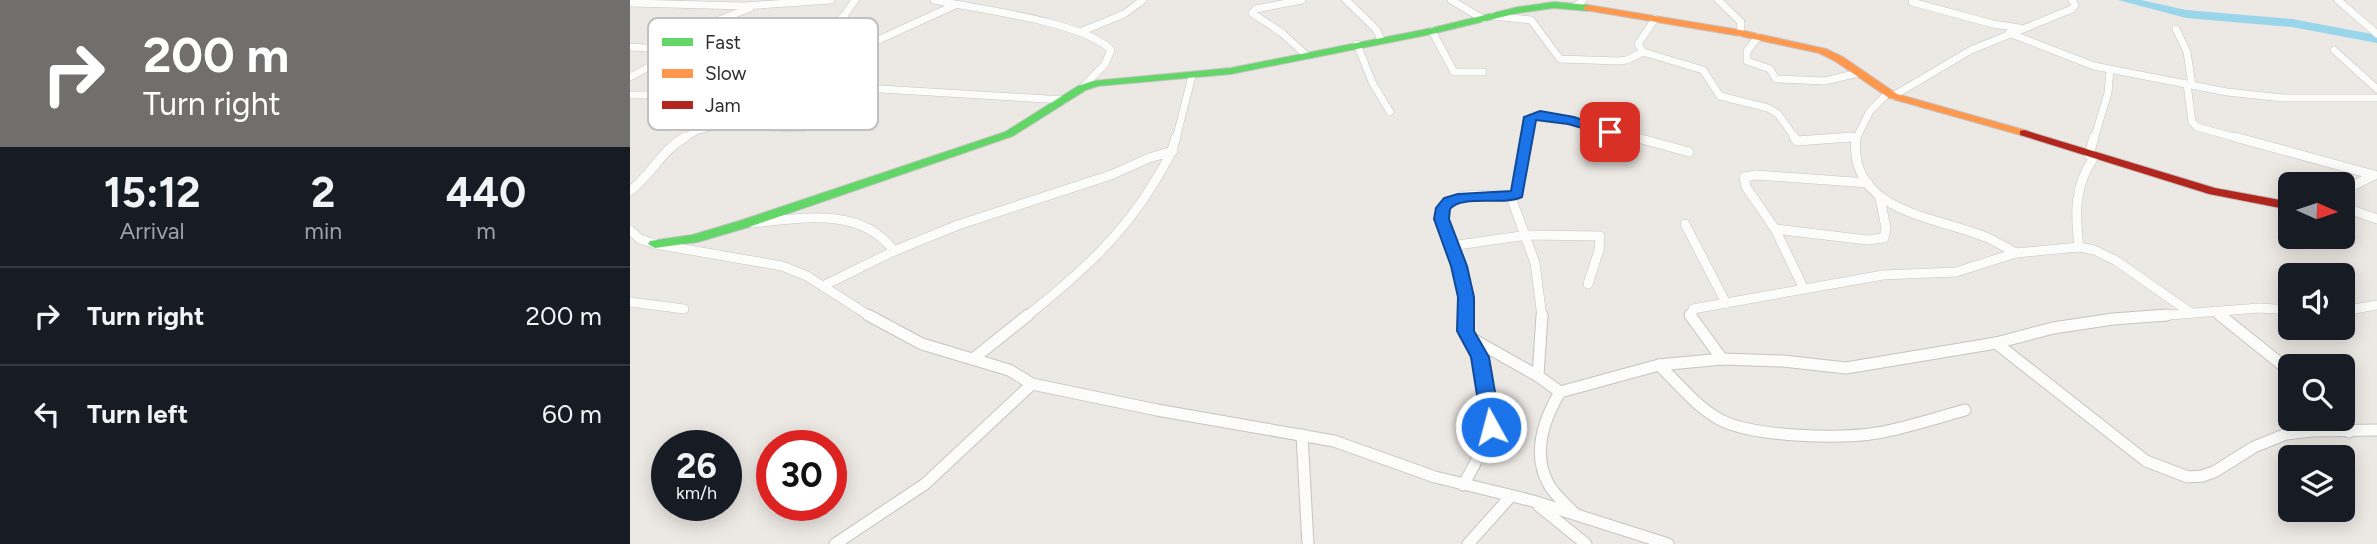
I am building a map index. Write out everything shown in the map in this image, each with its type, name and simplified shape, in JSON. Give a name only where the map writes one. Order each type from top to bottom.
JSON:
[{"type":"street","points":[[630,3],[758,5],[831,0]]},
{"type":"street","points":[[842,18],[855,0]]},
{"type":"street","points":[[655,244],[693,239],[744,224],[1009,134],[1082,88],[1105,64],[1111,50],[1103,42],[1080,32],[934,0]]},
{"type":"street","points":[[1080,32],[1124,14],[1143,0]]},
{"type":"street","points":[[1302,0],[1256,9],[1252,13],[1282,33],[1306,55]]},
{"type":"street","points":[[1346,0],[1376,29],[1381,40]]},
{"type":"street","points":[[1451,0],[1487,17],[1531,20],[1553,54],[1560,59],[1618,61],[1643,52]]},
{"type":"street","points":[[1718,0],[1741,22],[1740,33]]},
{"type":"street","points":[[2016,253],[1984,236],[1898,209],[1880,198],[1868,183],[1854,156],[1856,137],[1870,111],[1890,95],[1970,50],[2072,9],[2075,5],[2072,0]]},
{"type":"street","points":[[2338,0],[2377,34]]},
{"type":"street","points":[[1912,2],[1993,24],[2023,29]]},
{"type":"street","points":[[1082,88],[1109,80],[1192,76],[1231,71],[1432,31],[1487,17],[1579,3],[1822,51],[1839,59],[1890,95],[2011,128],[2091,156],[2213,191],[2278,204]]},
{"type":"street","points":[[724,18],[758,5]]},
{"type":"street","points":[[878,40],[955,5]]},
{"type":"street","points":[[1655,19],[1637,44],[1643,52],[1703,70],[1716,92],[1724,98],[1759,105],[1778,114],[1797,141],[1856,137]]},
{"type":"street","points":[[2176,29],[2187,52],[2192,122],[2197,127],[2376,175]]},
{"type":"street","points":[[1432,31],[1454,72],[1483,72]]},
{"type":"street","points":[[2009,33],[2070,58],[2110,70],[2239,94],[2283,98],[2377,98]]},
{"type":"street","points":[[1758,37],[1749,46],[1747,61],[1770,69],[1776,79],[1825,80],[1858,74]]},
{"type":"street","points":[[1357,44],[1372,82],[1390,113]]},
{"type":"street","points":[[630,47],[648,48]]},
{"type":"street","points":[[2334,50],[2377,89]]},
{"type":"street","points":[[630,77],[648,67]]},
{"type":"street","points":[[2079,247],[2074,203],[2079,177],[2091,156],[2108,93],[2110,70]]},
{"type":"street","points":[[973,359],[1077,276],[1136,213],[1172,151],[1192,76]]},
{"type":"street","points":[[878,89],[1064,100]]},
{"type":"street","points":[[630,95],[648,95]]},
{"type":"street","points":[[1463,485],[1485,447],[1491,427],[1480,357],[1465,331],[1466,297],[1441,219],[1443,208],[1449,201],[1470,197],[1511,197],[1517,194],[1528,120],[1534,115],[1569,120],[1689,152]]},
{"type":"street","points":[[630,191],[647,178],[663,152],[698,130]]},
{"type":"street","points":[[823,286],[894,251],[958,225],[1111,175],[1172,151]]},
{"type":"street","points":[[1803,287],[1775,229],[1746,187],[1744,177],[1756,175],[1868,183]]},
{"type":"street","points":[[2356,185],[2376,175]]},
{"type":"street","points":[[1511,197],[1528,235],[1537,267],[1542,307],[1538,376]]},
{"type":"street","points":[[1775,229],[1867,240],[1884,239],[1886,228],[1879,208],[1880,198]]},
{"type":"street","points":[[2356,212],[2377,219]]},
{"type":"street","points":[[744,224],[799,217],[827,219],[869,227],[882,235],[894,251]]},
{"type":"street","points":[[1685,224],[1726,303]]},
{"type":"street","points":[[630,230],[640,239],[655,244],[782,266],[823,286],[892,330],[922,344],[1009,370],[1032,384],[1157,410],[1334,441],[1463,485],[1533,501],[1668,544]]},
{"type":"street","points":[[1451,246],[1528,235],[1600,236],[1588,284]]},
{"type":"street","points":[[1722,359],[1690,314],[1693,309],[1803,287],[1883,275],[1956,272],[2016,253],[2079,247],[2094,250],[2115,260],[2191,313]]},
{"type":"street","points":[[630,302],[684,309]]},
{"type":"street","points":[[2355,309],[2376,306]]},
{"type":"street","points":[[1575,514],[1549,484],[1542,463],[1541,435],[1548,413],[1560,392],[1660,365],[1722,359],[1783,360],[1846,368],[1996,343],[2053,328],[2101,321],[2215,311],[2278,310]]},
{"type":"street","points":[[2215,311],[2278,362]]},
{"type":"street","points":[[1469,337],[1538,376],[1560,392]]},
{"type":"street","points":[[1996,343],[2146,461],[2168,473],[2191,478],[2209,476],[2274,438],[2314,432],[2377,430]]},
{"type":"street","points":[[1660,365],[1707,411],[1725,422],[1768,432],[1832,436],[1877,433],[1965,410]]},
{"type":"street","points":[[835,544],[872,516],[896,504],[927,482],[1032,384]]},
{"type":"street","points":[[1302,435],[1308,544]]},
{"type":"street","points":[[1468,544],[1511,496]]},
{"type":"street","points":[[1533,501],[1586,544]]},
{"type":"waterway","points":[[2124,0],[2186,14],[2292,23],[2377,39]]},
{"type":"traffic: fast","points":[[655,244],[693,239],[744,224],[1009,134],[1082,88],[1097,83],[1231,71],[1432,31],[1518,10],[1554,5],[1588,8]]},
{"type":"traffic: slow","points":[[1588,8],[1740,33],[1822,51],[1839,59],[1893,96],[2024,133]]},
{"type":"traffic: jam","points":[[2024,133],[2213,191],[2278,204]]},
{"type":"route","points":[[1491,427],[1489,400],[1480,357],[1465,331],[1466,297],[1459,266],[1441,219],[1443,208],[1449,201],[1458,198],[1500,198],[1517,194],[1528,120],[1534,115],[1569,120],[1610,132]]}]
